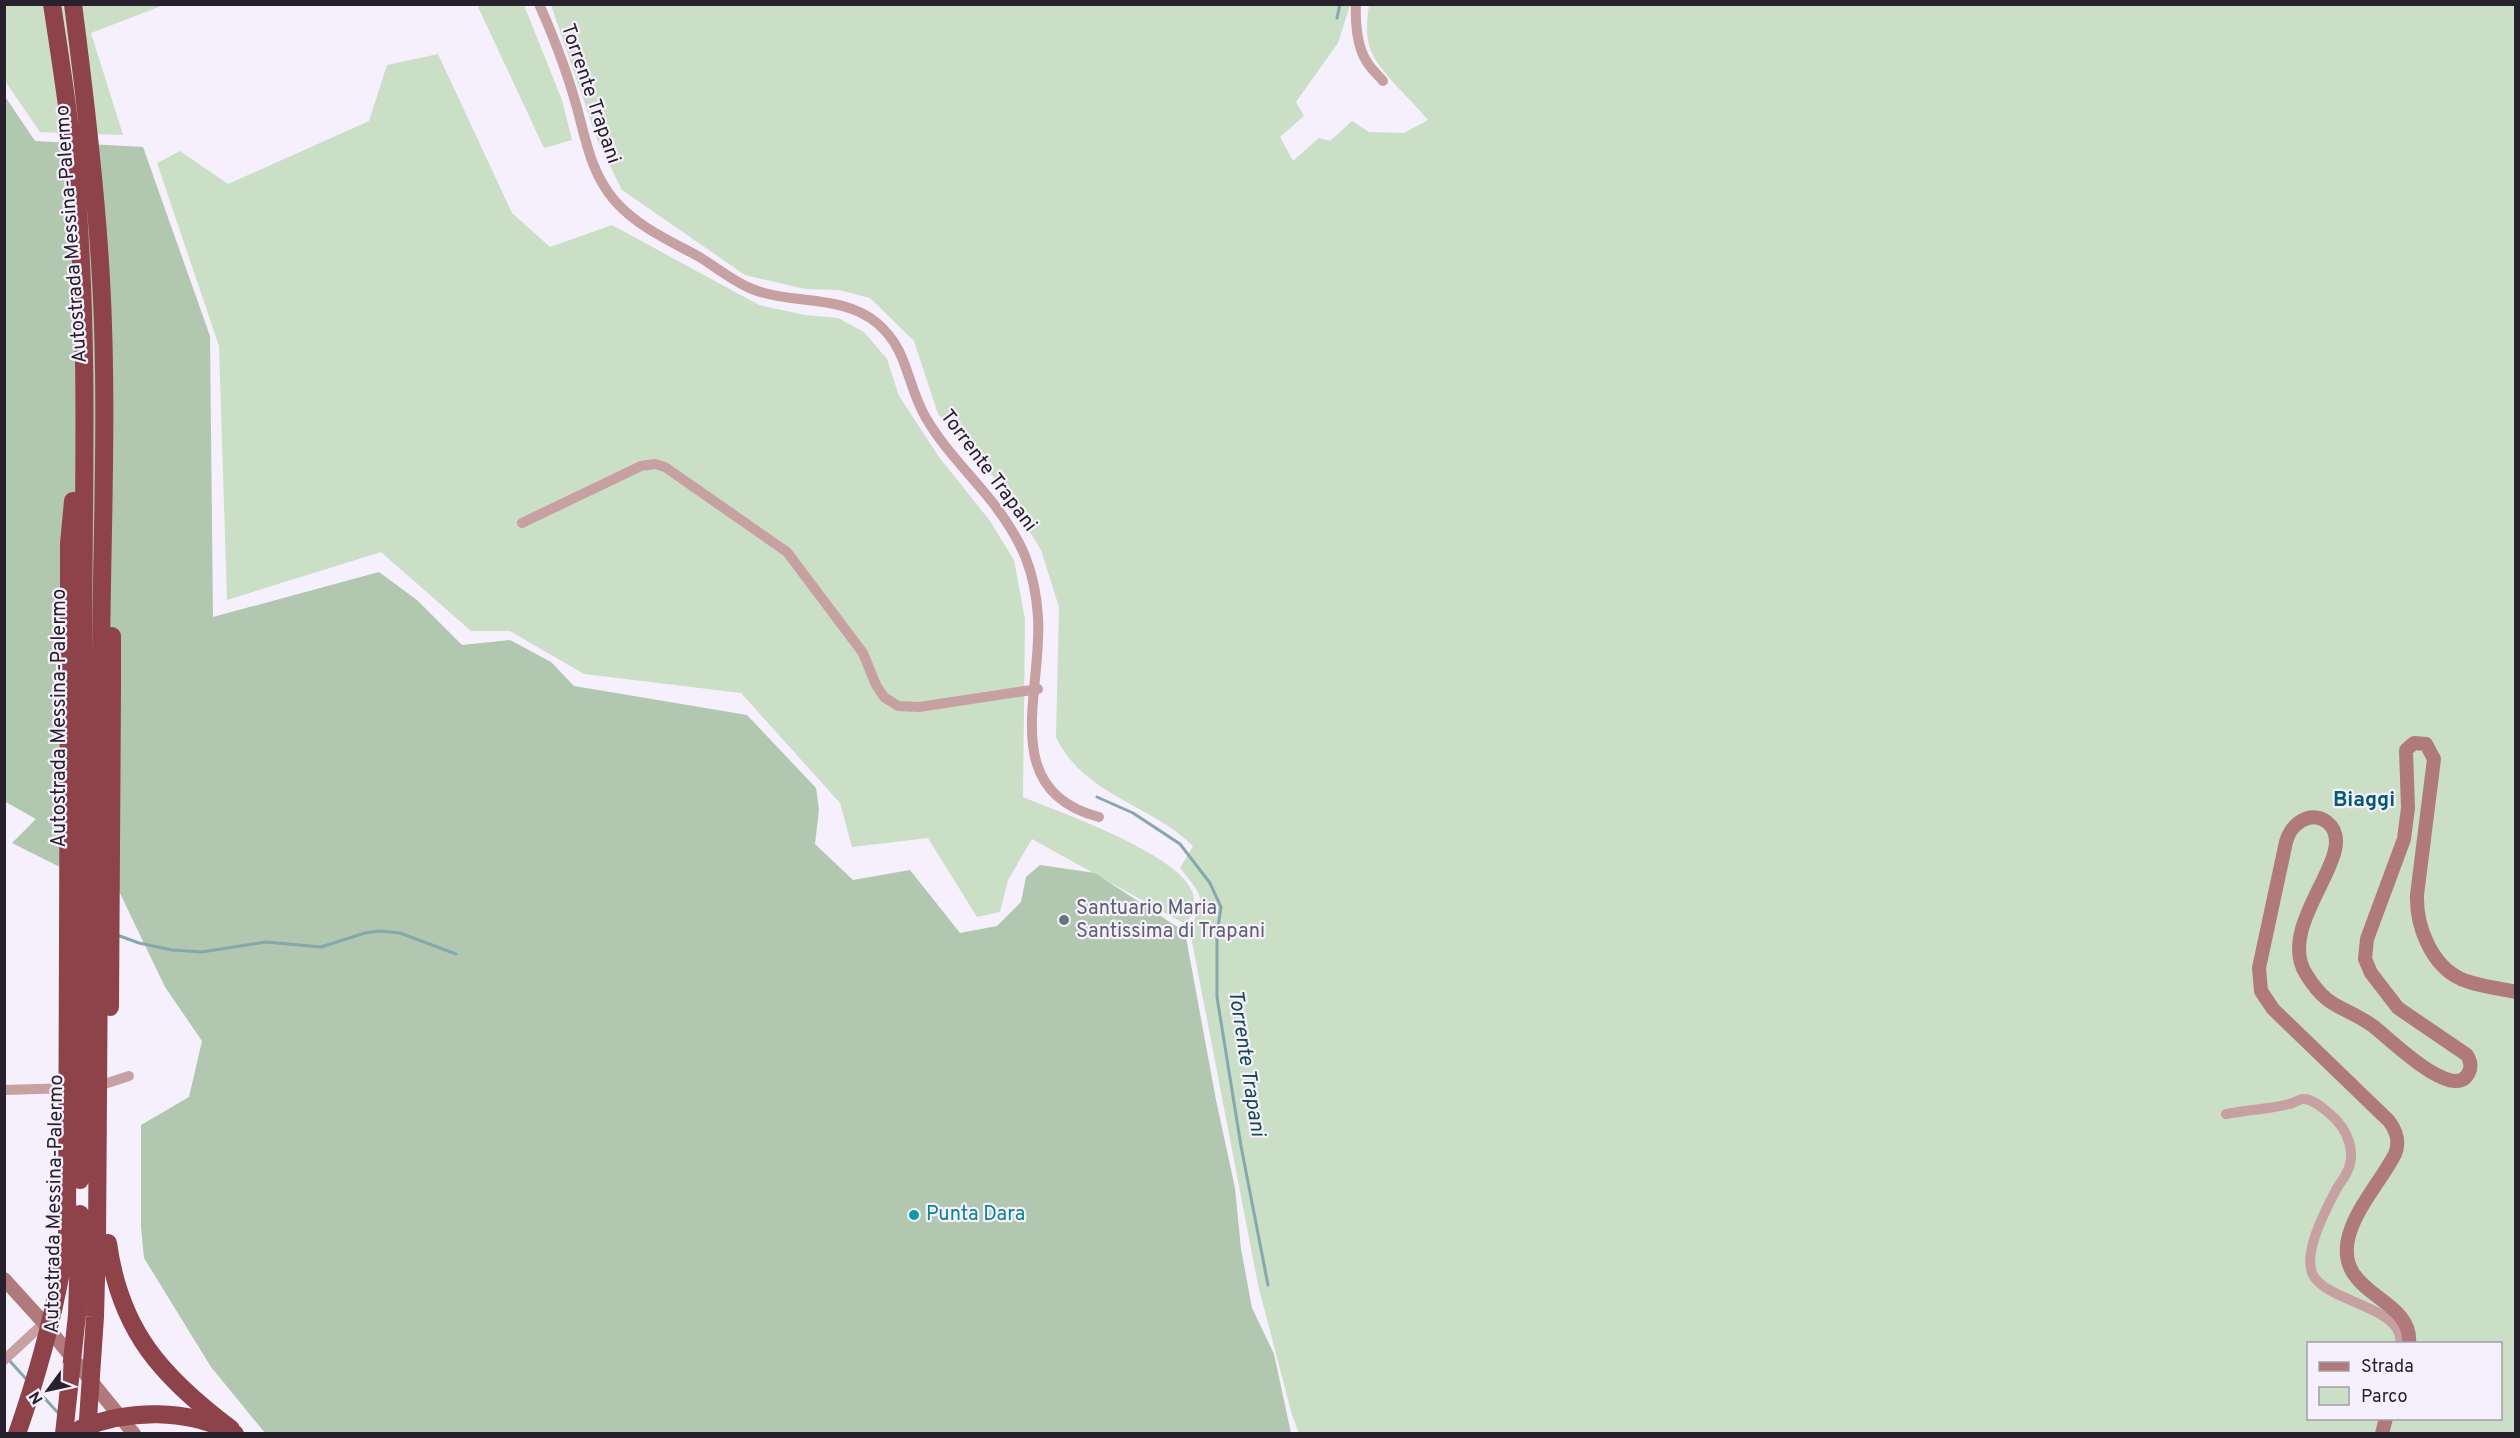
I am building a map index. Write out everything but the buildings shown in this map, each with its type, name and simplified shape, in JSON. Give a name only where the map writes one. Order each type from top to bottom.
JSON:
[{"type":"highway","name":"Autostrada Messina-Palermo","points":[[52,4],[77,197],[84,393],[83,440],[92,656],[97,1241],[95,1317],[87,1434]]},
{"type":"highway","name":"Autostrada Messina-Palermo","points":[[64,1434],[77,1315],[92,656],[104,440],[101,282],[96,193],[73,4]]},
{"type":"highway","points":[[17,1434],[40,1367],[53,1316],[67,1236],[71,521],[83,440]]},
{"type":"highway","points":[[104,440],[113,498],[108,1243],[110,1259],[120,1296],[149,1352],[188,1396],[236,1434]]},
{"type":"highway","points":[[70,1434],[107,1419],[151,1414],[207,1421],[236,1434]]},
{"type":"main road","points":[[2409,1342],[2404,1320],[2359,1282],[2350,1267],[2347,1254],[2352,1227],[2395,1154],[2398,1144],[2396,1134],[2389,1121],[2273,1009],[2263,996],[2260,985],[2259,962],[2286,842],[2291,829],[2303,820],[2320,819],[2328,823],[2337,837],[2335,855],[2310,905],[2299,943],[2301,963],[2314,987],[2328,1002],[2370,1024],[2414,1060],[2440,1077],[2449,1081],[2462,1080],[2471,1068],[2467,1055],[2398,1008],[2371,973],[2365,954],[2369,932],[2404,839],[2408,808],[2406,750],[2414,743],[2426,744],[2432,751],[2434,759],[2417,895],[2420,927],[2439,960],[2452,974],[2467,981],[2516,993]]},
{"type":"main road","points":[[4,1279],[44,1323],[134,1434]]},
{"type":"street","name":"Torrente Trapani","points":[[539,4],[578,113],[589,157],[605,186],[620,206],[651,230],[750,288],[778,296],[845,306],[871,319],[895,341],[903,356],[913,390],[925,416],[997,508],[1020,540],[1026,554],[1033,580],[1038,620],[1036,690]]},
{"type":"street","points":[[544,4],[576,92],[592,153],[608,183],[627,207],[653,226],[751,283],[779,291],[847,302],[874,315],[898,338],[907,354],[916,388],[928,414],[999,506],[1030,552],[1039,586],[1043,620],[1036,690],[1036,735],[1040,764],[1058,789],[1099,817]]},
{"type":"street","points":[[1356,4],[1362,54],[1383,81]]},
{"type":"street","points":[[522,523],[641,466],[648,464],[665,467],[787,552],[863,653],[879,692],[892,704],[903,708],[919,707],[1036,690]]},
{"type":"street","points":[[4,1090],[90,1089],[129,1076]]},
{"type":"street","points":[[2226,1114],[2290,1104],[2303,1099],[2310,1100],[2323,1108],[2337,1120],[2349,1138],[2351,1158],[2347,1173],[2317,1233],[2311,1249],[2309,1264],[2313,1275],[2330,1292],[2341,1295],[2391,1321],[2401,1334],[2400,1342]]},
{"type":"street","points":[[8,1356],[44,1323]]},
{"type":"green space","points":[[4,5],[164,5],[91,33],[123,135],[40,132],[5,81]]},
{"type":"green space","points":[[481,5],[524,5],[562,100],[572,140],[544,148],[478,7]]},
{"type":"green space","points":[[551,5],[1350,5],[1338,43],[1296,102],[1304,116],[1280,137],[1293,161],[1319,138],[1330,141],[1352,121],[1369,132],[1404,133],[1428,120],[1389,78],[1371,51],[1367,34],[1369,5],[2515,5],[2515,1433],[1299,1433],[1292,1415],[1258,1285],[1190,931],[1200,897],[1194,885],[1180,868],[1193,846],[1171,828],[1092,780],[1066,754],[1056,737],[1059,607],[1041,550],[1006,493],[977,456],[938,414],[914,341],[870,298],[839,290],[805,289],[745,275],[622,190],[598,142]]},
{"type":"green space","points":[[438,54],[512,213],[550,247],[612,225],[759,305],[805,315],[838,318],[864,332],[887,359],[899,396],[939,457],[990,521],[1014,560],[1025,619],[1023,797],[1118,837],[1167,864],[1184,879],[1193,894],[1193,906],[1187,925],[1032,839],[1008,880],[1000,912],[977,917],[928,838],[852,847],[840,803],[741,693],[584,674],[510,631],[471,631],[381,552],[227,600],[219,346],[157,163],[180,151],[228,184],[369,121],[387,65]]},
{"type":"green space","points":[[4,95],[35,141],[143,147],[210,336],[213,617],[379,572],[417,600],[462,645],[510,640],[551,662],[574,686],[747,715],[816,788],[819,810],[815,844],[853,880],[910,870],[960,933],[997,926],[1021,902],[1026,877],[1040,865],[1095,873],[1185,932],[1235,1188],[1241,1249],[1252,1308],[1274,1354],[1291,1433],[265,1433],[211,1367],[144,1258],[141,1227],[141,1125],[189,1097],[202,1041],[165,987],[117,887],[58,866],[12,843],[36,819],[4,801]]},
{"type":"waterway","points":[[1337,18],[1340,4]]},
{"type":"waterway","name":"Torrente Trapani","points":[[1097,797],[1133,813],[1180,844],[1210,883],[1221,907],[1217,934],[1217,997],[1241,1146],[1268,1285]]},
{"type":"waterway","points":[[117,935],[139,943],[172,950],[202,952],[266,942],[321,947],[365,933],[380,931],[400,933],[456,954]]},
{"type":"waterway","points":[[9,1360],[27,1380]]},
{"type":"waterway","points":[[38,1391],[60,1415]]},
{"type":"place","name":"Santuario Maria Santissima di Trapani","points":[[1064,920]]},
{"type":"place","name":"Punta Dara","points":[[914,1215]]},
{"type":"district","name":"Biaggi","points":[[2364,800]]}]
